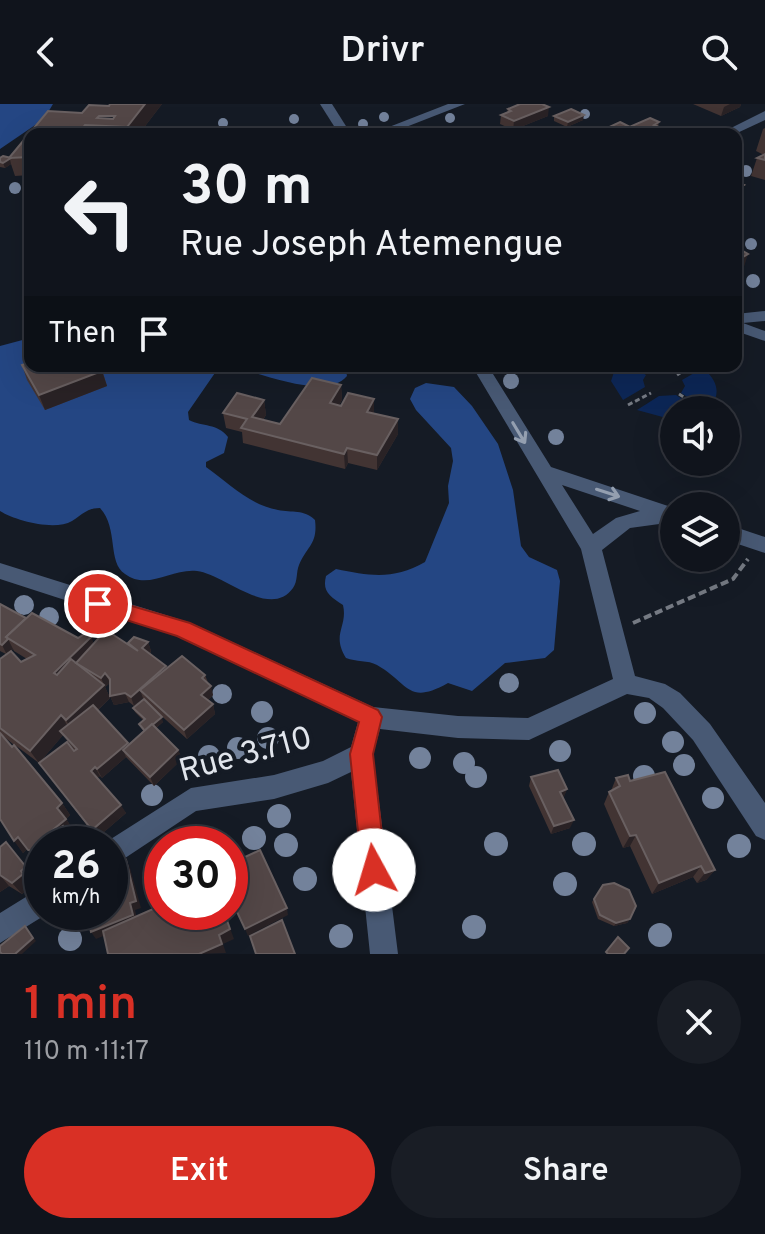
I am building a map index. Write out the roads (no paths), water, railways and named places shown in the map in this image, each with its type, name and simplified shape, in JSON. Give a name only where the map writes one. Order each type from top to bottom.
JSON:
[{"type":"street","points":[[326,104],[341,128]]},
{"type":"street","points":[[393,128],[459,104]]},
{"type":"street","points":[[738,128],[765,115]]},
{"type":"street","points":[[742,318],[765,316]]},
{"type":"street","points":[[742,328],[765,336]]},
{"type":"street","points":[[484,372],[591,548],[626,684]]},
{"type":"street","points":[[542,471],[660,511]]},
{"type":"street","points":[[591,548],[610,529],[625,521],[660,517]]},
{"type":"street","points":[[740,537],[759,543]]},
{"type":"street","points":[[0,571],[183,629],[371,717],[458,727],[529,729],[626,684],[655,690],[679,706],[737,780],[765,827]]},
{"type":"street","points":[[371,717],[361,754],[384,954]]},
{"type":"street","name":"Rue 3.710","points":[[128,843],[191,800],[274,787],[328,771],[361,754]]},
{"type":"street","points":[[0,929],[24,913]]}]
